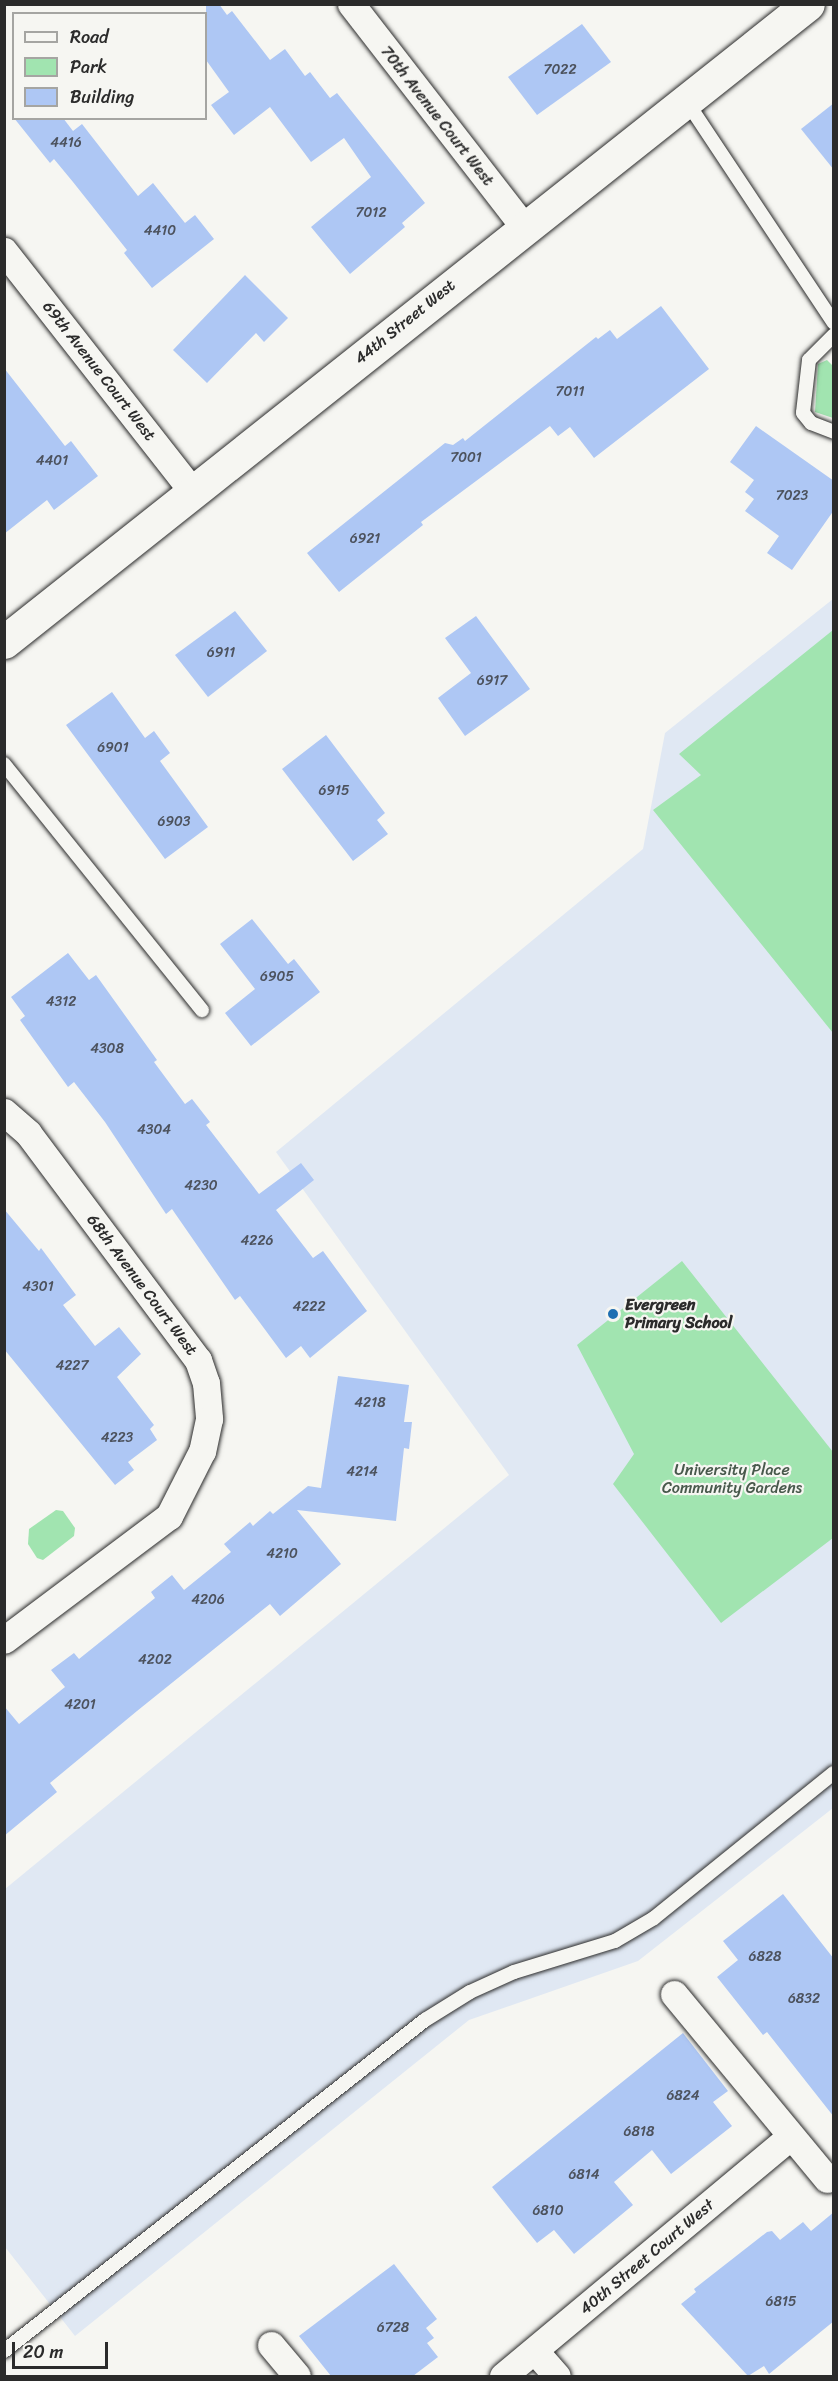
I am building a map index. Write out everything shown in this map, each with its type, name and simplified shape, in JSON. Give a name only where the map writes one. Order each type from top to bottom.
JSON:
[{"type":"street","name":"70th Avenue Court West","points":[[351,4],[524,227]]},
{"type":"street","name":"44th Street West","points":[[4,642],[524,227],[687,102],[808,4]]},
{"type":"street","name":"69th Avenue Court West","points":[[4,251],[192,492]]},
{"type":"street","name":"68th Avenue Court West","points":[[4,1112],[28,1133],[198,1360],[206,1383],[208,1419],[202,1451],[169,1516],[4,1640]]},
{"type":"street","points":[[674,1994],[827,2179]]},
{"type":"street","name":"40th Street Court West","points":[[503,2376],[790,2137]]},
{"type":"street","points":[[271,2345],[297,2376]]},
{"type":"street","points":[[535,2351],[557,2376]]},
{"type":"lane","points":[[687,102],[834,323]]},
{"type":"lane","points":[[834,335],[809,360],[803,413],[811,423],[834,432]]},
{"type":"lane","points":[[4,764],[202,1010]]},
{"type":"lane","points":[[4,2351],[425,2020],[470,1992],[514,1972],[615,1941],[654,1918],[834,1773]]},
{"type":"shaded area","name":"Evergreen Primary School","points":[[833,599],[833,1808],[638,1961],[469,2020],[75,2336],[5,2247],[5,1889],[509,1475],[276,1152],[643,849],[665,733]]},
{"type":"green space","points":[[827,360],[833,366],[833,418],[815,412],[818,364]]},
{"type":"green space","points":[[833,630],[833,1033],[653,810],[701,775],[679,754]]},
{"type":"green space","name":"University Place Community Gardens","points":[[682,1261],[833,1452],[833,1538],[721,1623],[613,1484],[634,1454],[577,1345]]},
{"type":"green space","points":[[56,1510],[63,1511],[75,1528],[74,1536],[43,1560],[37,1558],[28,1544],[29,1529]]},
{"type":"building","points":[[206,4],[219,4],[227,15],[232,11],[270,60],[285,49],[305,76],[310,72],[330,98],[337,93],[425,203],[402,223],[405,227],[350,274],[311,227],[371,177],[344,138],[311,162],[270,107],[234,135],[211,105],[229,92],[207,61]]},
{"type":"building","points":[[582,24],[611,62],[537,115],[508,77]]},
{"type":"building","points":[[834,103],[834,170],[801,129]]},
{"type":"building","points":[[16,120],[65,120],[73,131],[82,124],[138,196],[153,183],[185,223],[195,215],[214,239],[152,288],[124,253],[127,250],[73,182],[54,159],[50,163]]},
{"type":"building","points":[[245,275],[288,318],[264,342],[256,333],[207,383],[173,350]]},
{"type":"building","points":[[661,306],[709,369],[594,458],[570,427],[558,436],[550,426],[421,522],[423,525],[339,592],[307,553],[445,443],[453,445],[463,438],[465,441],[596,337],[598,339],[610,330],[617,339]]},
{"type":"building","points":[[4,368],[65,446],[71,441],[98,476],[54,510],[47,500],[4,534]]},
{"type":"building","points":[[756,426],[834,481],[834,510],[792,570],[767,553],[779,536],[745,511],[754,499],[745,492],[754,480],[730,462]]},
{"type":"building","points":[[235,611],[267,651],[208,697],[175,655]]},
{"type":"building","points":[[476,616],[530,689],[465,736],[438,698],[471,673],[445,638]]},
{"type":"building","points":[[112,692],[145,738],[154,731],[170,753],[160,761],[208,827],[165,859],[66,725]]},
{"type":"building","points":[[326,735],[385,813],[377,820],[388,834],[353,861],[282,769]]},
{"type":"building","points":[[252,919],[288,964],[294,959],[320,992],[251,1046],[225,1013],[255,989],[220,944]]},
{"type":"building","points":[[68,953],[89,980],[96,975],[157,1060],[154,1062],[185,1104],[192,1099],[210,1122],[206,1125],[259,1194],[301,1163],[314,1180],[276,1210],[313,1258],[323,1251],[367,1311],[310,1358],[301,1346],[286,1358],[240,1296],[235,1300],[172,1209],[166,1214],[105,1122],[74,1082],[68,1087],[20,1020],[25,1016],[11,997]]},
{"type":"building","points":[[4,1209],[39,1251],[41,1248],[76,1295],[63,1305],[95,1346],[119,1327],[141,1354],[117,1377],[154,1425],[150,1429],[157,1440],[128,1462],[134,1470],[115,1485],[4,1349]]},
{"type":"building","points":[[338,1376],[409,1385],[404,1422],[412,1422],[409,1449],[404,1448],[396,1521],[297,1510],[341,1564],[280,1616],[270,1604],[137,1711],[50,1783],[57,1792],[4,1836],[4,1706],[19,1724],[65,1687],[51,1670],[74,1653],[79,1659],[155,1598],[151,1592],[172,1575],[184,1590],[231,1552],[224,1544],[250,1522],[253,1526],[270,1511],[273,1514],[308,1486],[321,1488]]},
{"type":"building","points":[[783,1894],[834,1959],[834,2117],[767,2032],[763,2035],[717,1977],[738,1960],[723,1941]]},
{"type":"building","points":[[683,2033],[728,2091],[713,2102],[732,2126],[671,2174],[652,2150],[614,2182],[633,2205],[574,2254],[554,2230],[537,2243],[492,2187]]},
{"type":"building","points":[[834,2212],[834,2321],[769,2374],[764,2366],[748,2376],[681,2304],[696,2292],[694,2289],[767,2232],[772,2231],[780,2240],[803,2222],[811,2231]]},
{"type":"building","points":[[394,2264],[437,2319],[426,2328],[434,2338],[427,2343],[438,2357],[413,2376],[331,2376],[299,2336]]},
{"type":"place","name":"Evergreen Primary School","points":[[613,1314]]}]
